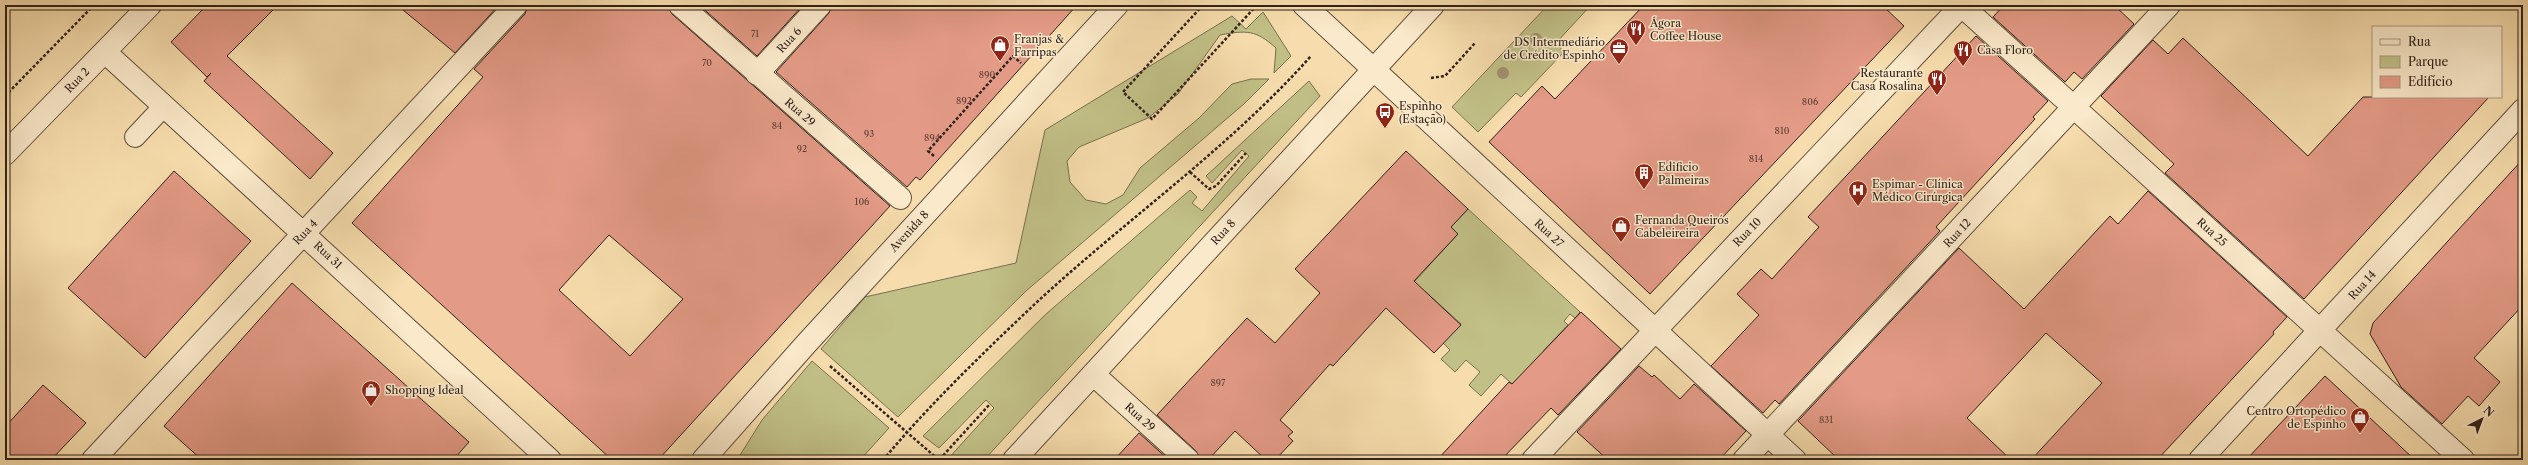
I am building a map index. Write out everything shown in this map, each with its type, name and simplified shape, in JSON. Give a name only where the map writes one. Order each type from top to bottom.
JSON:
[{"type":"street","name":"Rua 2","points":[[5,154],[150,5]]},
{"type":"street","name":"Rua 4","points":[[93,460],[516,5]]},
{"type":"street","name":"Rua 29","points":[[680,5],[922,218]]},
{"type":"street","name":"Rua 6","points":[[757,74],[820,5]]},
{"type":"street","name":"Avenida 8","points":[[704,460],[806,344],[1117,5]]},
{"type":"street","name":"Rua 27","points":[[1304,5],[1375,69],[1795,460]]},
{"type":"street","name":"Rua 8","points":[[1014,460],[1433,5]]},
{"type":"street","name":"Rua 25","points":[[1962,5],[2463,460]]},
{"type":"street","name":"Rua 10","points":[[1533,460],[1962,5]]},
{"type":"street","name":"Rua 12","points":[[1744,460],[2169,5]]},
{"type":"street","name":"Rua 31","points":[[105,52],[550,460]]},
{"type":"street","name":"Rua 14","points":[[2200,460],[2523,110]]},
{"type":"street","name":"Rua 29","points":[[1093,374],[1188,460]]},
{"type":"lane","points":[[135,138],[164,106]]},
{"type":"path","points":[[5,96],[94,5]]},
{"type":"path","points":[[1203,5],[1123,92],[1152,119],[1257,5]]},
{"type":"path","points":[[883,460],[906,434],[1038,302],[1231,136],[1301,68],[1333,32]]},
{"type":"path","points":[[1424,79],[1445,76],[1475,43]]},
{"type":"path","points":[[931,154],[928,151],[992,79],[1013,56],[1017,59]]},
{"type":"path","points":[[1190,172],[1208,189],[1216,186],[1246,153]]},
{"type":"path","points":[[806,344],[906,434],[939,460],[990,404]]},
{"type":"green space","points":[[1548,5],[1591,5],[1556,43],[1564,52],[1521,97],[1516,93],[1478,132],[1452,107]]},
{"type":"green space","points":[[1263,12],[1291,56],[1274,73],[1276,48],[1269,42],[1257,35],[1244,32],[1220,35],[1178,94],[1148,118],[1079,147],[1067,161],[1070,182],[1086,200],[1106,204],[1123,195],[1140,168],[1199,118],[1232,84],[1251,79],[1269,79],[1245,103],[1026,291],[898,417],[821,349],[865,297],[1016,263],[1045,130],[1232,16],[1246,29]]},
{"type":"green space","points":[[1309,81],[1320,96],[984,460],[947,460],[994,408],[986,400],[939,448],[923,436],[1046,314],[1190,190],[1197,197],[1192,203],[1202,211],[1249,156],[1242,150],[1212,183],[1206,176]]},
{"type":"green space","points":[[1468,209],[1580,312],[1575,318],[1570,314],[1564,321],[1568,325],[1544,350],[1530,400],[1501,374],[1481,396],[1469,385],[1480,372],[1466,360],[1455,372],[1441,359],[1450,350],[1443,343],[1461,324],[1426,292],[1406,291],[1458,234],[1451,227]]},
{"type":"green space","points":[[812,361],[889,428],[860,460],[737,460],[762,420]]},
{"type":"building","points":[[207,5],[278,5],[227,56],[333,153],[310,179],[204,81],[211,73],[207,77],[171,42]]},
{"type":"building","points":[[397,5],[499,5],[455,53]]},
{"type":"building","points":[[528,5],[668,5],[672,14],[890,206],[658,460],[612,460],[352,223],[483,77],[474,69],[525,14]],"holes":[[[609,235],[683,299],[630,356],[559,290]]]},
{"type":"building","points":[[699,5],[803,5],[757,56]]},
{"type":"building","points":[[832,5],[1077,5],[920,180],[916,177],[907,187],[776,72],[829,13]]},
{"type":"building","name":"Edificio Palmeiras","points":[[1644,5],[1882,5],[1904,26],[1650,294],[1489,142],[1542,86],[1555,99]]},
{"type":"building","points":[[2004,5],[2114,5],[2134,24],[2082,79],[2074,72],[2065,82],[1993,17]]},
{"type":"building","points":[[1976,36],[2048,101],[2033,117],[2035,119],[1936,227],[1940,231],[1779,404],[1775,400],[1763,413],[1711,366],[1759,315],[1737,294],[1761,269],[1772,279],[1819,227],[1808,217]]},
{"type":"building","points":[[2183,38],[2308,156],[2363,97],[2488,98],[2304,299],[2165,173],[2174,164],[2101,96],[2153,40],[2168,54]]},
{"type":"building","points":[[1406,151],[1468,209],[1451,227],[1458,234],[1414,281],[1461,325],[1434,353],[1386,308],[1333,366],[1330,364],[1280,420],[1293,432],[1288,436],[1293,441],[1275,460],[1266,460],[1235,431],[1208,460],[1200,460],[1196,451],[1157,415],[1247,318],[1275,343],[1320,293],[1295,269]]},
{"type":"building","points":[[2523,159],[2523,305],[2474,358],[2500,382],[2479,406],[2468,396],[2442,424],[2401,387],[2370,334],[2373,323]]},
{"type":"building","points":[[174,171],[251,241],[145,358],[68,288]]},
{"type":"building","points":[[2148,191],[2287,317],[2273,332],[2274,334],[2157,460],[2031,460],[2102,383],[2046,333],[1967,418],[2011,460],[1839,460],[1798,421],[1959,248],[2024,309],[2110,216],[2118,224]]},
{"type":"building","points":[[292,283],[469,442],[453,460],[202,460],[164,426]]},
{"type":"building","points":[[1581,312],[1621,349],[1558,415],[1551,408],[1501,460],[1437,460],[1509,382],[1512,384]]},
{"type":"building","points":[[1639,366],[1652,377],[1654,375],[1680,399],[1694,384],[1746,431],[1719,460],[1608,460],[1577,432]]},
{"type":"building","points":[[2325,376],[2415,460],[2246,460]]},
{"type":"building","points":[[43,385],[86,423],[51,460],[5,460],[5,427]]},
{"type":"building","points":[[1139,433],[1169,460],[1114,460]]},
{"type":"place","name":"Ágora Coffee House","points":[[1636,46]]},
{"type":"place","name":"Franjas & Farripas","points":[[1000,62]]},
{"type":"place","name":"DS Intermediário de Crédito Espinho","points":[[1619,65]]},
{"type":"place","name":"Casa Floro","points":[[1963,67]]},
{"type":"place","name":"Restaurante Casa Rosalina","points":[[1937,96]]},
{"type":"place","name":"Espinho (Estação)","points":[[1385,129]]},
{"type":"place","name":"Edificio Palmeiras","points":[[1644,190]]},
{"type":"place","name":"Espimar - Clínica Médico Cirúrgica","points":[[1858,207]]},
{"type":"place","name":"Fernanda Queirós Cabeleireira","points":[[1621,243]]},
{"type":"place","name":"Shopping Ideal","points":[[371,407]]},
{"type":"place","name":"Centro Ortopédico de Espinho","points":[[2360,434]]}]
